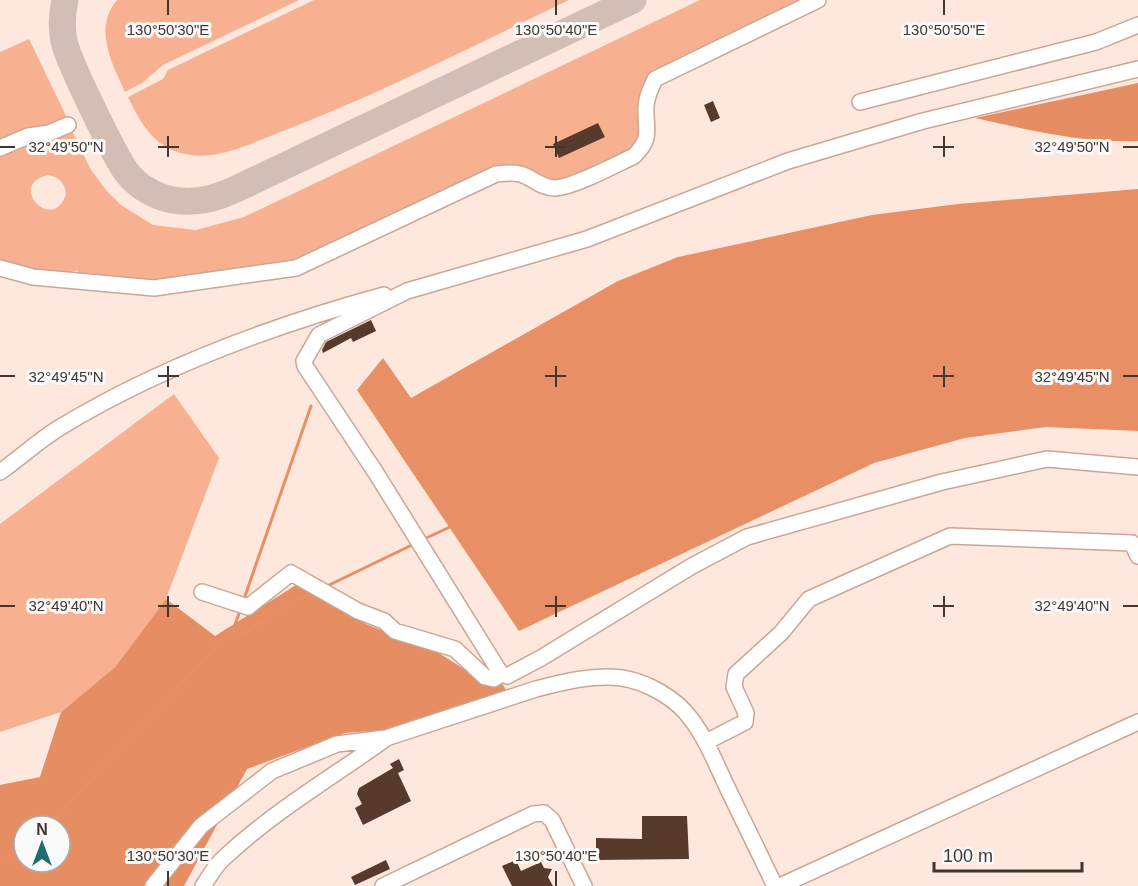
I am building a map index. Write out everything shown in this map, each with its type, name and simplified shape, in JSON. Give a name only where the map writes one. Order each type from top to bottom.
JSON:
[{"type":"street","points":[[0,268],[33,277],[154,288],[296,268],[496,174],[510,172],[520,174],[543,186],[555,188],[567,186],[634,156],[641,149],[647,136],[647,97],[655,79],[818,0]]},
{"type":"street","points":[[860,102],[1096,42],[1138,26]]},
{"type":"street","points":[[1138,69],[923,121],[788,160],[587,238],[407,291],[319,335],[304,361],[310,374],[376,473],[501,674],[507,676],[542,658],[692,566],[747,537],[942,482],[1047,459],[1138,467]]},
{"type":"street","points":[[0,148],[28,136],[50,133],[68,125]]},
{"type":"street","points":[[0,472],[58,429],[95,407],[198,356],[313,314],[587,238]]},
{"type":"street","points":[[706,742],[745,722],[746,713],[734,687],[736,674],[781,633],[809,599],[950,536],[1135,550]]},
{"type":"street","points":[[202,592],[248,607],[291,573],[358,611],[384,621],[395,631],[455,649],[485,677],[494,679],[501,674]]},
{"type":"street","points":[[153,886],[201,826],[272,771],[337,744],[386,738],[536,689],[560,683],[606,677],[623,678],[657,690],[676,703],[690,718],[706,742],[775,886]]},
{"type":"street","points":[[780,886],[1138,722]]},
{"type":"street","points":[[203,886],[223,858],[232,850],[300,798],[386,738]]},
{"type":"street","points":[[383,886],[533,814],[544,813],[552,820],[584,886]]},
{"type":"shaded area","points":[[117,0],[299,0],[163,65],[142,83],[125,92],[107,46],[106,23]]},
{"type":"shaded area","points":[[314,0],[569,0],[389,86],[236,149],[203,156],[179,153],[159,143],[145,127],[128,97],[163,79],[168,70]]},
{"type":"shaded area","points":[[700,0],[809,0],[659,73],[644,132],[636,149],[559,183],[549,182],[511,168],[297,266],[155,285],[82,278],[77,270],[64,275],[0,263],[0,151],[23,140],[38,144],[71,129],[91,170],[106,190],[121,205],[153,225],[196,230],[244,217]],"holes":[[[48,175],[63,184],[66,194],[60,205],[52,210],[36,203],[31,188],[36,180]]]},
{"type":"shaded area","points":[[29,39],[69,122],[51,130],[40,127],[0,145],[0,52]]},
{"type":"shaded area","points":[[1138,83],[1138,141],[1076,138],[975,118]]},
{"type":"shaded area","points":[[1138,189],[1138,431],[1046,427],[965,438],[874,463],[519,631],[357,390],[383,358],[411,398],[618,281],[678,257],[872,215],[958,204]]},
{"type":"shaded area","points":[[174,394],[219,458],[166,599],[115,667],[61,712],[0,732],[0,524]]},
{"type":"shaded area","points":[[296,585],[368,625],[434,650],[477,677],[500,680],[509,695],[397,729],[345,733],[247,769],[184,886],[0,886],[0,785],[40,777],[61,712],[115,667],[166,599],[215,636]]},
{"type":"building","points":[[713,101],[720,118],[711,122],[704,105]]},
{"type":"building","points":[[598,123],[605,137],[559,158],[553,144]]},
{"type":"building","points":[[371,320],[376,331],[353,342],[351,338],[323,353],[326,342]]},
{"type":"building","points":[[399,759],[404,770],[398,773],[411,801],[363,825],[355,808],[362,804],[357,794],[359,788],[393,768],[390,764]]},
{"type":"building","points":[[642,816],[687,816],[689,859],[596,860],[596,838],[642,839]]},
{"type":"building","points":[[386,860],[390,869],[355,885],[351,877]]},
{"type":"building","points":[[516,860],[521,871],[541,862],[544,868],[552,869],[548,877],[553,886],[512,886],[502,866]]},
{"type":"waterway","points":[[244,599],[311,406]]},
{"type":"waterway","points":[[422,540],[452,526]]},
{"type":"waterway","points":[[325,587],[414,544]]},
{"type":"waterway","points":[[230,632],[237,637],[313,592]]},
{"type":"waterway","points":[[59,814],[230,632],[232,633],[241,608]]},
{"type":"waterway","points":[[0,861],[12,854]]},
{"type":"taxiway","points":[[65,0],[62,26],[67,51],[100,124],[123,167],[137,183],[153,193],[164,198],[188,201],[223,195],[633,0]]}]
